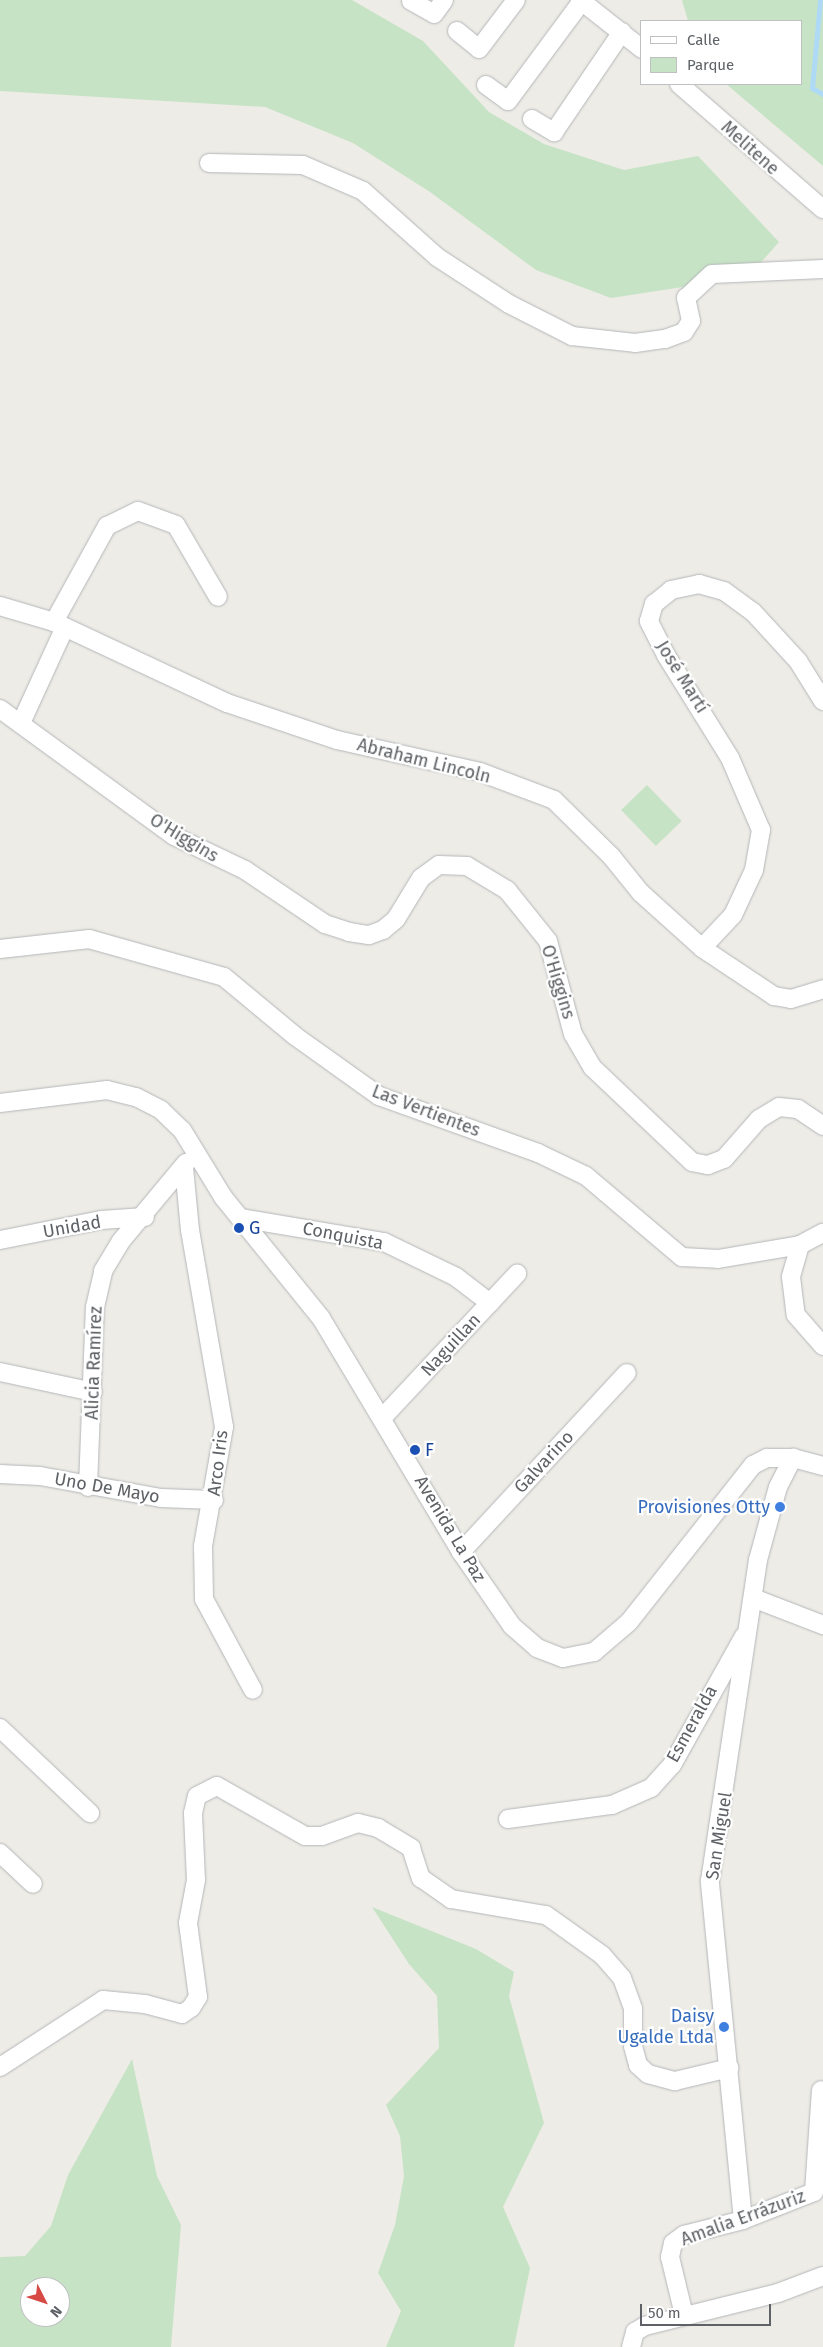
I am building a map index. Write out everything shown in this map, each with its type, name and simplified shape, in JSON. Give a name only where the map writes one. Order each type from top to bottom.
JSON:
[{"type":"street","points":[[411,1],[434,14],[444,0]]},
{"type":"street","points":[[457,31],[479,49],[516,0]]},
{"type":"street","points":[[486,85],[508,101],[581,1],[640,47]]},
{"type":"street","points":[[532,119],[554,132],[622,32]]},
{"type":"street","name":"Melitene","points":[[680,85],[823,209]]},
{"type":"street","points":[[209,163],[303,165],[364,191],[438,257],[509,304],[572,336],[635,343],[665,339],[684,332],[691,321],[686,298],[712,274],[823,269]]},
{"type":"street","points":[[21,723],[59,626],[107,526],[138,511],[176,525],[218,597]]},
{"type":"street","name":"José Martí","points":[[702,948],[732,915],[754,870],[761,830],[730,758],[658,638],[650,621],[654,604],[671,590],[700,584],[724,591],[753,612],[798,661],[823,701]]},
{"type":"street","name":"Abraham Lincoln","points":[[0,606],[59,626],[236,706],[337,740],[480,772],[554,800],[611,856],[641,893],[702,948],[774,996],[790,999],[823,989]]},
{"type":"street","name":"O'Higgins","points":[[0,710],[21,723],[174,836],[245,870],[325,924],[349,932],[369,934],[383,930],[396,919],[421,878],[439,865],[467,866],[507,890],[548,941],[573,1034],[593,1068],[692,1162],[708,1165],[724,1159],[759,1119],[779,1107],[798,1109],[823,1126]]},
{"type":"street","name":"Las Vertientes","points":[[0,949],[88,939],[224,977],[295,1036],[379,1096],[538,1153],[586,1176],[682,1257],[718,1259],[800,1245],[823,1233]]},
{"type":"street","name":"Avenida La Paz","points":[[0,1103],[107,1090],[136,1096],[161,1110],[195,1151],[240,1218],[322,1318],[384,1416],[461,1552],[512,1626],[537,1648],[563,1658],[594,1652],[628,1622],[753,1465],[768,1458],[793,1458],[823,1466]]},
{"type":"street","name":"Alicia Ramírez","points":[[88,1487],[95,1307],[103,1271],[120,1241],[145,1217],[195,1151]]},
{"type":"street","name":"Arco Iris","points":[[184,1167],[190,1230],[224,1426],[214,1500],[203,1546],[204,1599],[253,1690]]},
{"type":"street","name":"Unidad","points":[[0,1240],[101,1220],[145,1217]]},
{"type":"street","name":"Conquista","points":[[240,1218],[384,1242],[456,1277],[490,1303]]},
{"type":"street","points":[[800,1245],[791,1277],[796,1315],[823,1346]]},
{"type":"street","name":"Naguillan","points":[[384,1416],[517,1274]]},
{"type":"street","points":[[0,1372],[93,1392]]},
{"type":"street","name":"Galvarino","points":[[461,1552],[627,1373]]},
{"type":"street","name":"San Miguel","points":[[743,2220],[710,1881],[731,1762],[745,1635],[770,1515],[793,1458]]},
{"type":"street","name":"Uno De Mayo","points":[[0,1474],[40,1476],[88,1487],[214,1500]]},
{"type":"street","points":[[753,1598],[823,1625]]},
{"type":"street","name":"Esmeralda","points":[[508,1819],[612,1805],[651,1788],[672,1765],[745,1635]]},
{"type":"street","points":[[0,1728],[90,1813]]},
{"type":"street","points":[[0,2067],[103,2000],[145,2004],[182,2014],[191,2008],[198,1997],[188,1923],[196,1880],[194,1813],[197,1796],[207,1788],[227,1788],[305,1836],[322,1836],[338,1828],[358,1823],[378,1828],[411,1848],[422,1878],[436,1890],[471,1904],[546,1915],[602,1955],[622,1978],[633,2009],[633,2046],[638,2065],[648,2074],[676,2081],[729,2068]]},
{"type":"street","points":[[0,1853],[33,1884]]},
{"type":"street","name":"Amalia Errázuriz","points":[[684,2316],[670,2257],[673,2243],[684,2235],[743,2220],[814,2192],[821,2090]]},
{"type":"street","points":[[632,2347],[635,2332],[645,2326],[778,2293],[823,2276]]},
{"type":"green space","points":[[0,0],[352,0],[423,41],[489,112],[544,144],[624,170],[698,156],[779,242],[748,277],[611,298],[536,270],[430,192],[353,143],[265,107],[0,91]]},
{"type":"green space","points":[[682,0],[823,0],[823,166],[727,85],[803,85],[803,20],[688,20]]},
{"type":"green space","points":[[647,785],[682,821],[656,846],[621,810]]},
{"type":"green space","points":[[372,1907],[476,1949],[514,1972],[509,1996],[544,2123],[503,2207],[530,2268],[514,2347],[386,2347],[401,2311],[378,2273],[395,2225],[404,2176],[400,2136],[386,2105],[439,2048],[437,1996],[409,1964]]},
{"type":"green space","points":[[132,2059],[157,2176],[181,2225],[171,2347],[0,2347],[0,2257],[25,2256],[51,2226],[68,2175]]},
{"type":"waterway","points":[[820,0],[812,88],[823,94]]},
{"type":"place","name":"G","points":[[239,1228]]},
{"type":"place","name":"F","points":[[415,1450]]},
{"type":"place","name":"Provisiones Otty","points":[[780,1507]]},
{"type":"place","name":"Daisy Ugalde Ltda","points":[[724,2027]]}]
